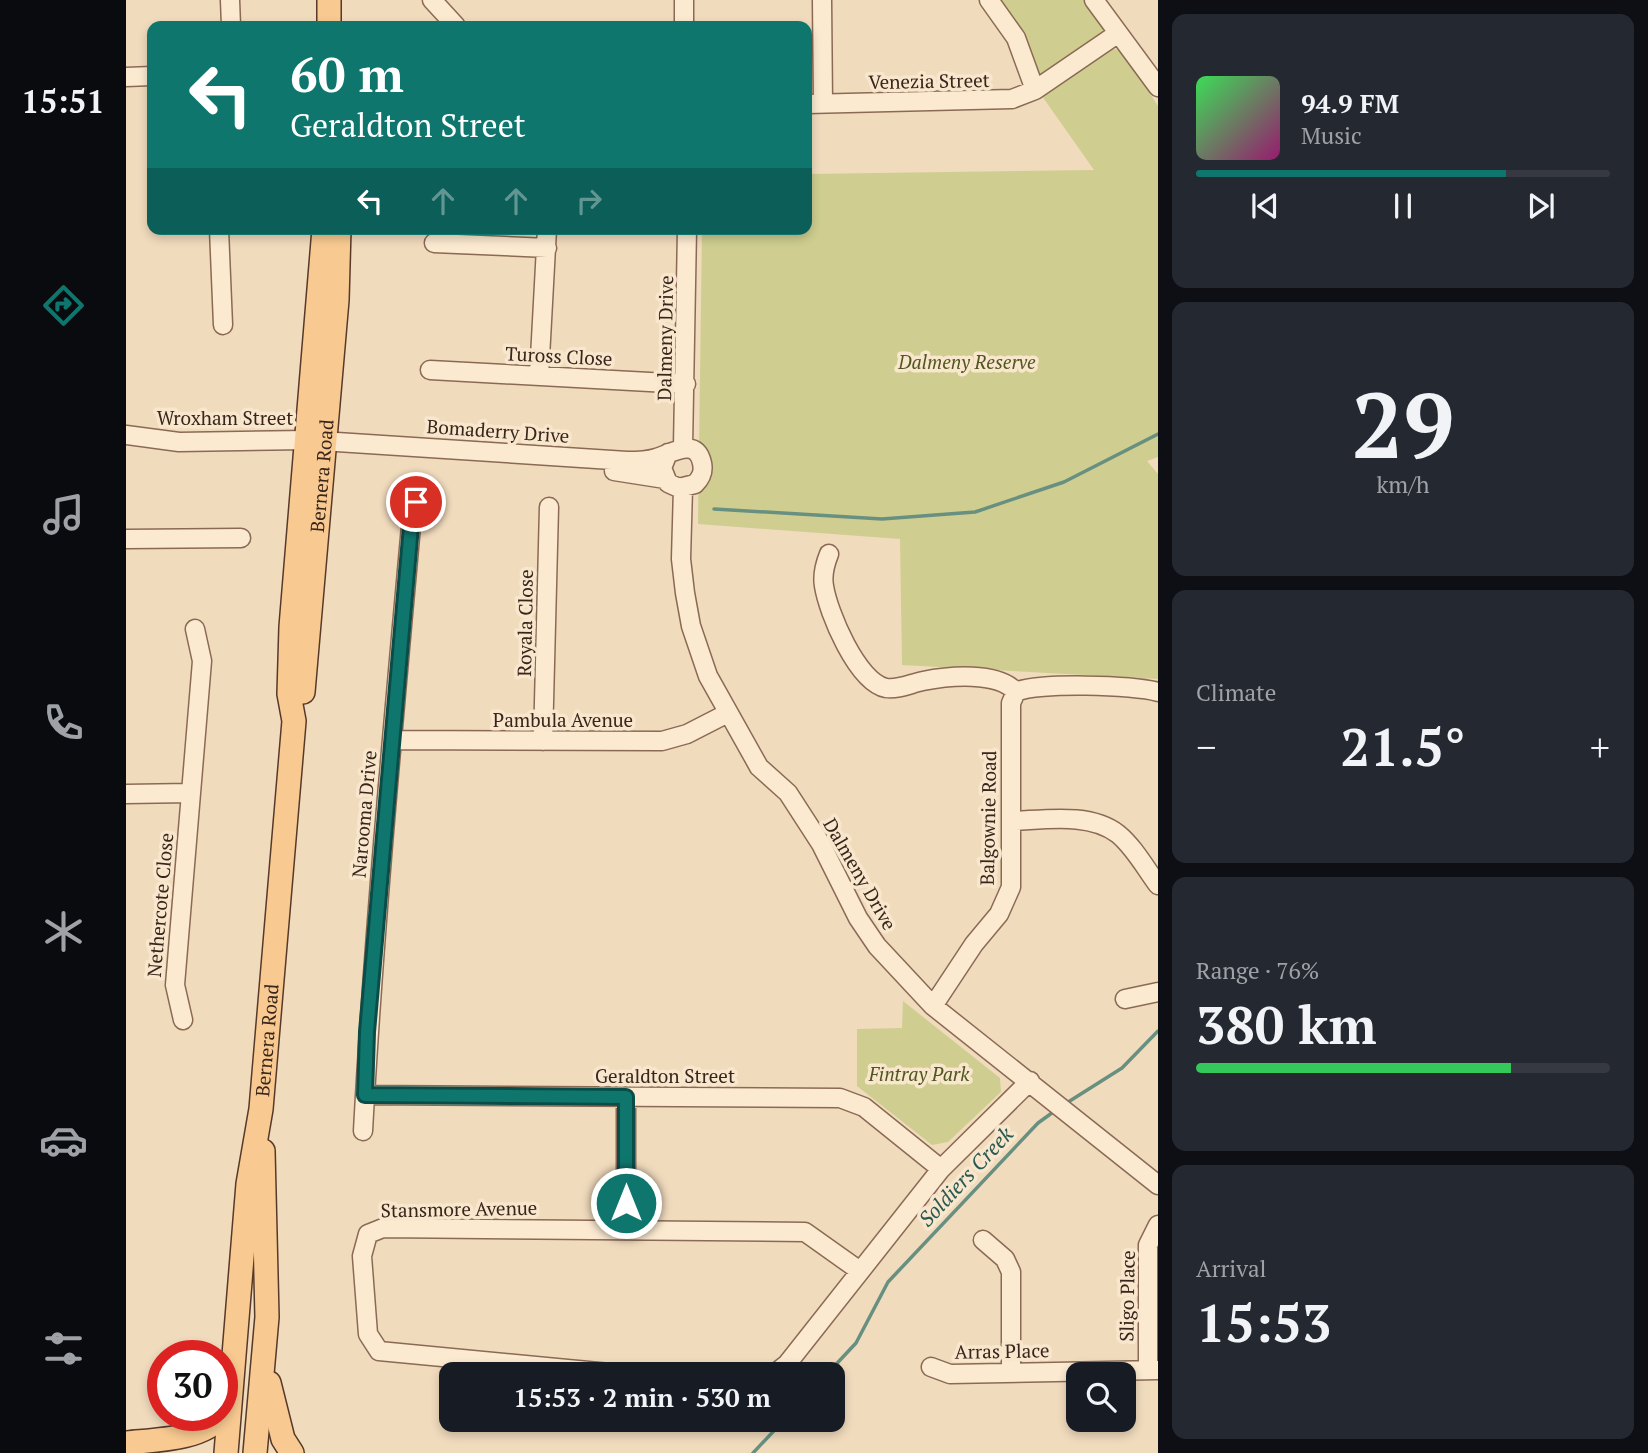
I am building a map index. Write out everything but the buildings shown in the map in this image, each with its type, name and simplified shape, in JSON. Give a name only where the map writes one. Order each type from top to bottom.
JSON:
[{"type":"main road","points":[[329,0],[329,21]]},
{"type":"main road","name":"Bernera Road","points":[[231,1340],[248,1184],[261,1109],[294,721],[303,695],[324,235]]},
{"type":"main road","name":"Bernera Road","points":[[315,447],[337,300],[339,235]]},
{"type":"main road","name":"Bernera Road","points":[[255,1453],[264,1366],[267,1274],[261,1109]]},
{"type":"main road","points":[[264,1366],[283,1439],[292,1453]]},
{"type":"main road","points":[[126,1443],[156,1440],[194,1431]]},
{"type":"main road","name":"Bernera Road","points":[[225,1431],[226,1453]]},
{"type":"main road","points":[[126,1448],[177,1453]]},
{"type":"street","points":[[230,0],[230,21]]},
{"type":"street","points":[[432,0],[451,21]]},
{"type":"street","points":[[684,0],[684,21]]},
{"type":"street","points":[[815,104],[822,0]]},
{"type":"street","points":[[989,0],[1016,38],[1035,90]]},
{"type":"street","points":[[1094,0],[1158,87]]},
{"type":"street","name":"Venezia Street","points":[[815,104],[982,103],[1012,99],[1035,90],[1117,34]]},
{"type":"street","points":[[126,77],[147,76]]},
{"type":"street","points":[[219,235],[223,325]]},
{"type":"street","name":"Dalmeny Drive","points":[[676,450],[686,384],[687,235]]},
{"type":"street","points":[[435,243],[547,238],[539,376]]},
{"type":"street","name":"Tuross Close","points":[[430,370],[686,384]]},
{"type":"street","name":"Wroxham Street","points":[[126,435],[179,442],[315,447]]},
{"type":"street","name":"Wroxham Street","points":[[126,447],[178,453],[315,447]]},
{"type":"street","name":"Bomaderry Drive","points":[[315,447],[627,461],[643,461],[676,450]]},
{"type":"street","name":"Bomaderry Drive","points":[[315,447],[620,471],[666,479]]},
{"type":"street","points":[[676,450],[697,454],[703,469],[698,481],[683,488],[671,485],[666,479],[662,468],[676,450]]},
{"type":"street","name":"Dalmeny Drive","points":[[683,488],[681,559],[688,611],[704,664],[727,713],[759,767],[788,793],[821,844],[858,918],[877,946],[933,1006],[1158,1185]]},
{"type":"street","name":"Narooma Drive","points":[[363,1131],[366,1041],[411,526],[416,502]]},
{"type":"street","name":"Royala Close","points":[[543,741],[549,506]]},
{"type":"street","points":[[126,539],[241,538]]},
{"type":"street","points":[[829,554],[823,578],[829,606],[850,652],[874,681],[888,688],[941,678],[993,680],[1010,685],[1016,692],[1027,687],[1138,687],[1158,692]]},
{"type":"street","name":"Nethercote Close","points":[[183,1020],[174,991],[202,661],[195,628]]},
{"type":"street","name":"Balgownie Road","points":[[933,1006],[974,944],[1005,904],[1011,887],[1011,703],[1016,692]]},
{"type":"street","name":"Pambula Avenue","points":[[392,740],[671,739],[727,713]]},
{"type":"street","points":[[126,794],[190,793]]},
{"type":"street","points":[[1011,821],[1083,821],[1101,824],[1125,841],[1158,886]]},
{"type":"street","points":[[1125,999],[1158,992]]},
{"type":"street","points":[[790,1362],[941,1169],[1030,1081]]},
{"type":"street","name":"Geraldton Street","points":[[365,1095],[849,1099],[864,1107],[941,1169]]},
{"type":"street","points":[[626,1097],[626,1229]]},
{"type":"street","name":"Sligo Place","points":[[1153,1370],[1148,1245],[1158,1226]]},
{"type":"street","name":"Stansmore Avenue","points":[[494,1362],[379,1351],[368,1334],[362,1256],[368,1234],[383,1228],[805,1231],[860,1271]]},
{"type":"street","points":[[983,1240],[1005,1259],[1011,1272],[1011,1373]]},
{"type":"street","name":"Arras Place","points":[[931,1367],[950,1374],[1153,1370]]},
{"type":"green space","points":[[995,0],[1085,0],[1109,34],[1039,80]]},
{"type":"green space","name":"Dalmeny Reserve","points":[[1111,48],[1122,51],[1158,106],[1158,457],[1147,461],[1158,474],[1158,679],[902,665],[900,539],[698,524],[702,235],[812,235],[812,174],[1094,170],[1042,96]]},
{"type":"green space","name":"Fintray Park","points":[[903,1001],[1000,1078],[1001,1092],[948,1142],[932,1145],[857,1086],[857,1029],[902,1028]]},
{"type":"waterway","points":[[714,509],[882,519],[975,512],[1064,482],[1158,434]]},
{"type":"waterway","name":"Soldiers Creek","points":[[1065,1104],[1122,1068],[1158,1031]]},
{"type":"waterway","name":"Soldiers Creek","points":[[838,1362],[856,1343],[888,1282],[1038,1123],[1056,1110]]},
{"type":"waterway","name":"Soldiers Creek","points":[[753,1453],[773,1432]]},
{"type":"route","points":[[416,502],[411,526],[392,740],[367,1032],[365,1095],[626,1097],[626,1203]]}]
